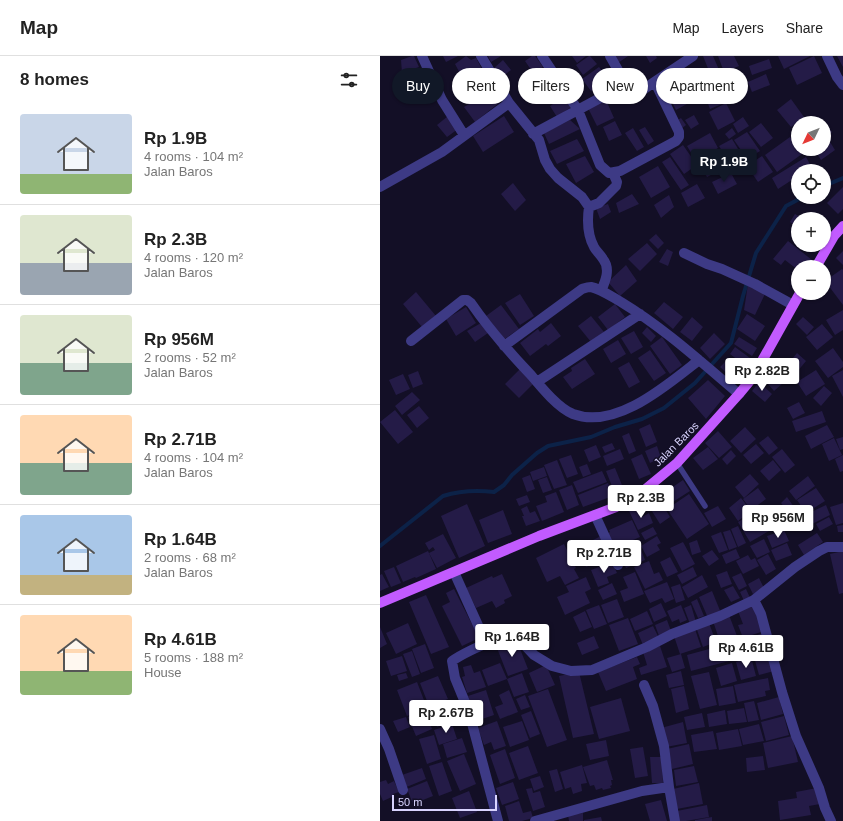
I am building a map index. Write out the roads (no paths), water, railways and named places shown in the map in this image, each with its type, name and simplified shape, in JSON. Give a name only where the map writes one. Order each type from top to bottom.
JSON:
[{"type":"main road","points":[[820,260],[834,236],[843,226]]},
{"type":"main road","name":"Jalan Baros","points":[[380,603],[540,536],[616,507],[642,492],[677,463],[739,394],[753,376],[796,300]]},
{"type":"street","points":[[422,56],[442,100],[464,135]]},
{"type":"street","points":[[481,56],[488,68]]},
{"type":"street","points":[[542,56],[578,110],[600,165],[606,171],[613,173],[620,171],[678,139],[679,132],[655,82]]},
{"type":"street","points":[[610,56],[617,68]]},
{"type":"street","points":[[648,87],[693,56]]},
{"type":"street","points":[[827,56],[837,77],[843,85]]},
{"type":"street","points":[[534,134],[592,102]]},
{"type":"street","points":[[380,187],[442,152],[508,104]]},
{"type":"street","points":[[510,104],[541,144],[545,160],[550,170],[582,197],[589,207],[588,220],[590,236],[594,248],[605,262],[606,267],[606,279],[601,292]]},
{"type":"street","points":[[589,207],[599,203],[616,186],[617,182],[613,173]]},
{"type":"street","points":[[684,253],[707,264],[732,273],[793,305]]},
{"type":"street","points":[[504,346],[582,289],[589,287],[640,314],[701,361],[739,394]]},
{"type":"street","points":[[411,341],[463,300],[467,300],[471,303],[504,346],[560,405],[572,413],[586,417],[600,418],[634,405],[666,386],[701,361]]},
{"type":"street","points":[[537,382],[640,314]]},
{"type":"street","points":[[595,515],[618,565]]},
{"type":"street","points":[[498,821],[469,712],[455,678],[452,661],[486,643],[509,634],[513,634],[534,655],[547,664],[571,671],[592,670],[648,647],[672,634],[720,616],[754,600],[795,567],[819,551],[827,547],[843,547]]},
{"type":"street","points":[[454,572],[486,643]]},
{"type":"street","points":[[754,600],[761,614],[782,692],[796,736],[819,788],[831,821]]},
{"type":"street","points":[[644,685],[653,706],[664,746],[675,821]]},
{"type":"street","points":[[380,729],[389,749],[403,790]]},
{"type":"street","points":[[535,821],[642,791],[669,787]]},
{"type":"lane","points":[[677,463],[705,506]]},
{"type":"waterway","points":[[831,183],[843,178]]},
{"type":"waterway","points":[[380,546],[443,496],[468,491],[494,492],[504,485],[512,475],[537,453],[548,446],[591,437],[615,427],[642,419],[664,408],[695,383],[731,343],[756,253],[786,206],[791,203]]}]
